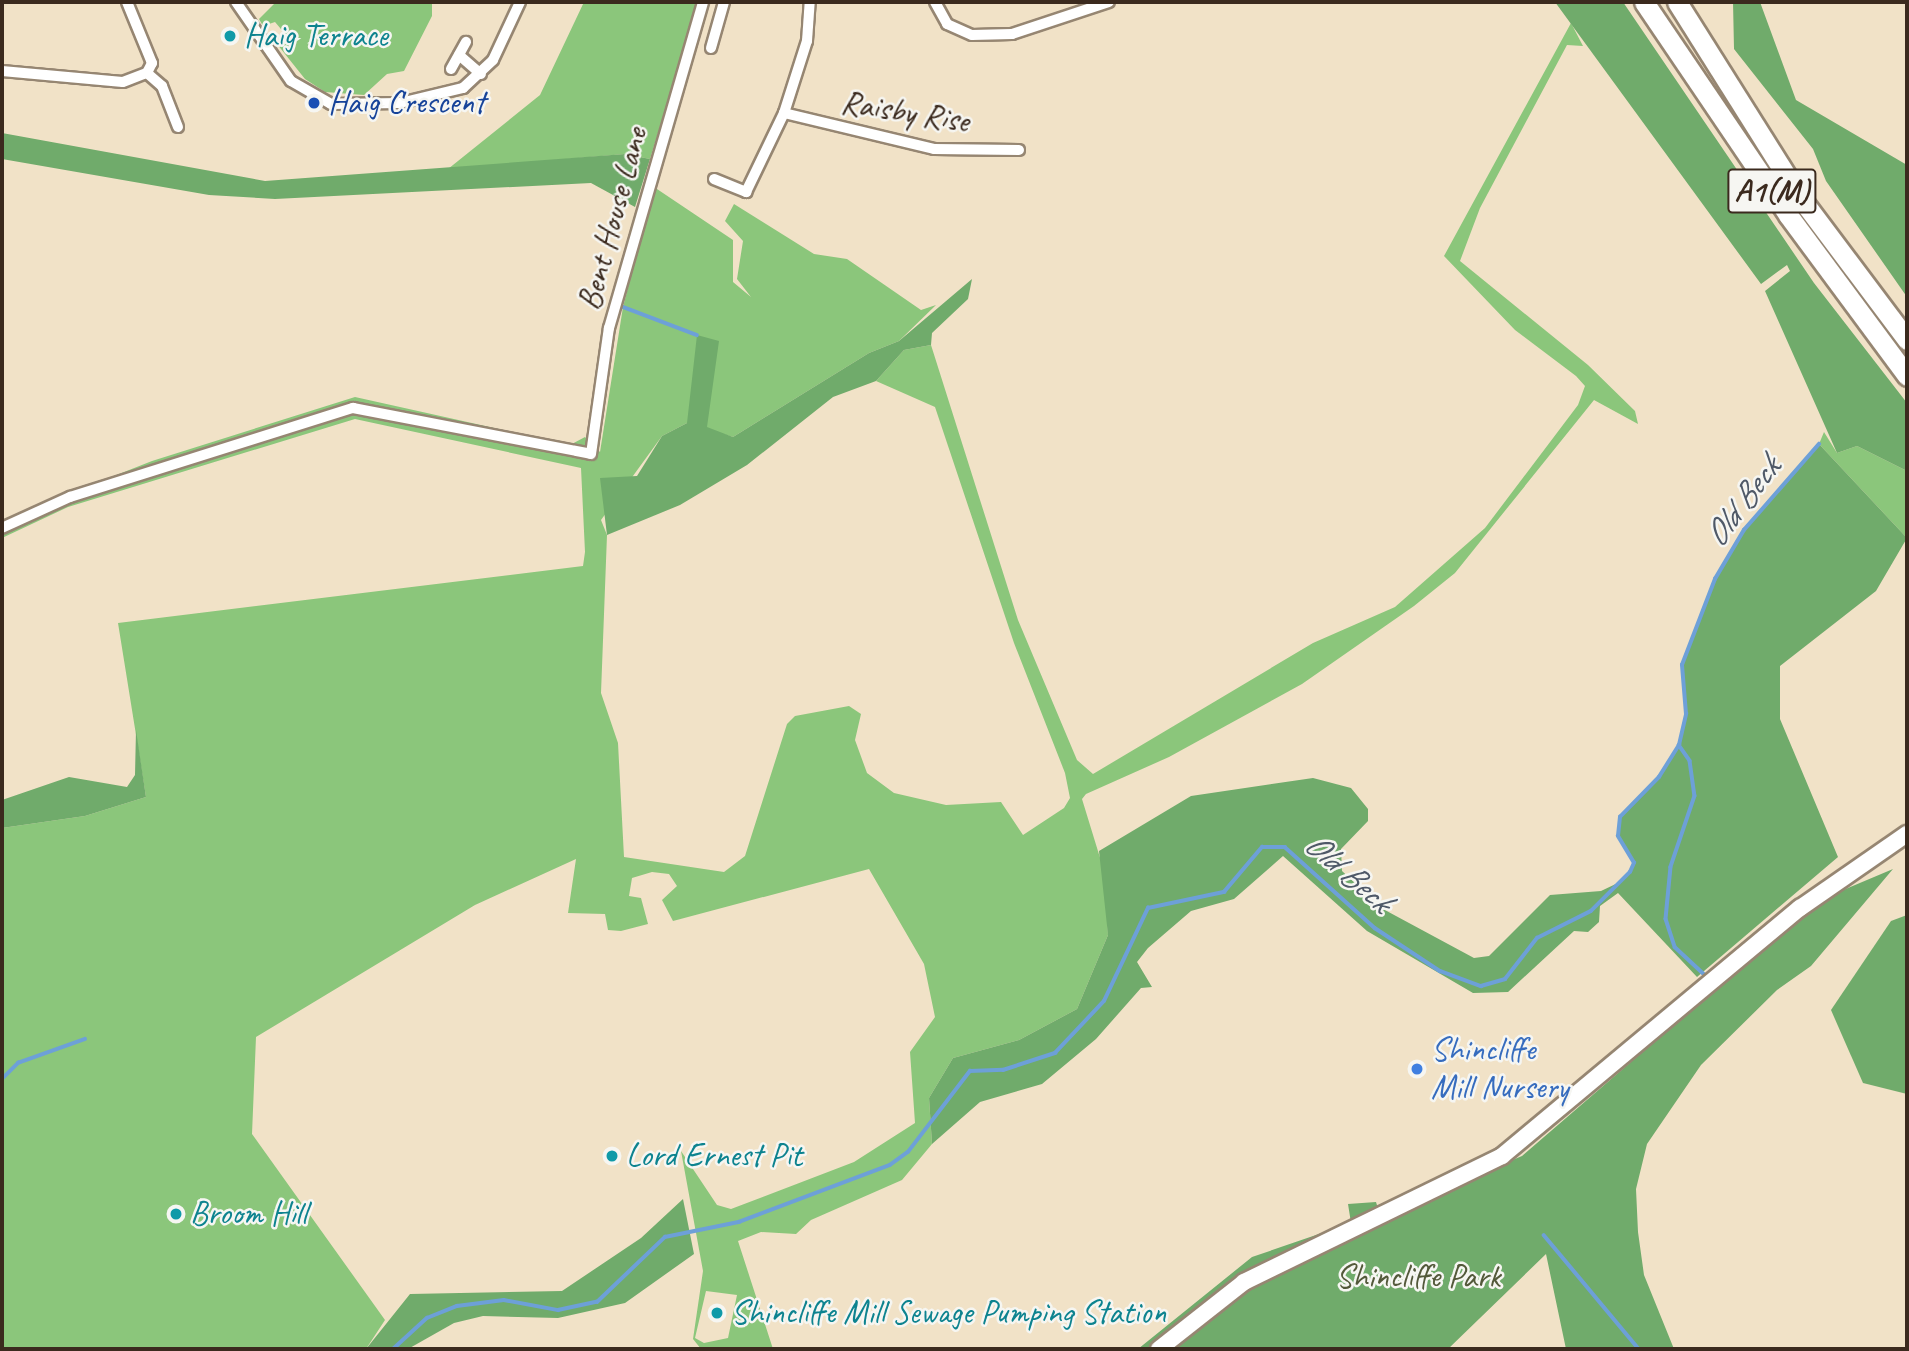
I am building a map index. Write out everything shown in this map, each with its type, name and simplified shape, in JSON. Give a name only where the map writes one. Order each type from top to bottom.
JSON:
[{"type":"highway","name":"A1(M)","points":[[1644,2],[1788,215],[1907,376]]},
{"type":"highway","name":"A1(M)","points":[[1677,2],[1799,196],[1907,340]]},
{"type":"main road","points":[[1159,1349],[1244,1282],[1502,1156],[1800,908],[1907,834]]},
{"type":"street","points":[[2,71],[123,82],[147,73],[152,63],[127,2]]},
{"type":"street","points":[[236,2],[291,81],[331,104],[429,99],[477,78],[520,2]]},
{"type":"street","name":"Bent House Lane","points":[[2,528],[70,497],[353,408],[591,454],[610,328],[704,2]]},
{"type":"street","points":[[711,48],[724,2]]},
{"type":"street","points":[[715,179],[746,192],[784,113],[807,41],[810,2]]},
{"type":"street","points":[[935,2],[947,24],[972,36],[1012,34],[1109,2]]},
{"type":"street","points":[[451,69],[466,42]]},
{"type":"street","points":[[459,55],[477,78]]},
{"type":"street","points":[[147,73],[162,86],[178,127]]},
{"type":"street","name":"Raisby Rise","points":[[784,113],[934,149],[1019,150]]},
{"type":"green space","points":[[276,2],[432,2],[432,16],[404,71],[387,74],[364,95],[325,92],[305,79],[277,44],[286,35],[275,22],[263,26],[259,19]]},
{"type":"green space","points":[[584,2],[698,2],[650,159],[625,154],[448,169],[540,95]]},
{"type":"green space","points":[[1555,2],[1623,2],[1814,283],[1907,403],[1907,471],[1857,446],[1837,453],[1765,291],[1790,271],[1787,265],[1761,284]]},
{"type":"green space","points":[[1733,2],[1760,2],[1796,100],[1907,165],[1907,297],[1826,181],[1813,149],[1734,49]]},
{"type":"green space","points":[[1571,23],[1583,46],[1567,45],[1480,208],[1460,261],[1588,365],[1635,411],[1638,424],[1594,400],[1455,573],[1414,606],[1302,684],[1169,757],[1086,794],[1082,799],[1105,874],[1108,935],[1077,1009],[1019,1040],[953,1058],[929,1098],[932,1144],[902,1180],[811,1220],[796,1234],[761,1232],[738,1241],[773,1349],[701,1349],[693,1339],[703,1271],[681,1151],[717,1205],[731,1209],[854,1162],[915,1123],[910,1052],[935,1017],[924,964],[869,869],[673,921],[662,900],[677,886],[669,874],[652,872],[632,878],[629,896],[641,898],[648,924],[621,931],[608,930],[605,914],[568,913],[576,859],[475,905],[256,1037],[252,1134],[385,1320],[366,1349],[2,1349],[2,828],[85,816],[146,797],[118,623],[583,566],[585,552],[581,468],[355,419],[68,507],[2,538],[2,520],[152,461],[355,397],[570,445],[585,437],[600,452],[623,307],[654,187],[733,240],[733,282],[751,297],[737,279],[743,241],[725,221],[734,204],[814,254],[847,259],[921,310],[936,305],[899,341],[869,353],[733,437],[687,423],[662,436],[601,520],[607,535],[601,693],[618,743],[624,857],[724,872],[745,856],[787,724],[795,716],[849,706],[861,714],[855,740],[867,773],[894,793],[946,805],[1001,802],[1023,835],[1064,808],[1070,798],[1065,773],[1014,643],[935,407],[876,381],[904,350],[931,345],[1018,620],[1077,760],[1093,774],[1313,643],[1395,607],[1485,528],[1578,405],[1585,386],[1576,376],[1515,330],[1444,256]],"holes":[[[706,1291],[737,1295],[728,1338],[704,1343],[695,1338]]]},
{"type":"green space","points":[[2,133],[265,181],[625,154],[650,159],[635,207],[591,183],[275,199],[209,195],[2,159]]},
{"type":"green space","points":[[972,279],[968,299],[932,333],[931,345],[904,350],[876,381],[833,397],[747,465],[680,505],[607,535],[600,478],[637,476],[662,436],[687,423],[697,335],[719,341],[707,427],[733,437],[869,353],[899,341]]},
{"type":"green space","points":[[1824,432],[1837,453],[1857,446],[1907,471],[1907,538],[1819,444]]},
{"type":"green space","points":[[1819,444],[1907,538],[1876,591],[1780,666],[1780,719],[1838,857],[1697,977],[1618,893],[1600,906],[1599,922],[1588,932],[1574,931],[1508,992],[1473,993],[1367,931],[1283,856],[1234,899],[1191,911],[1148,948],[1137,962],[1152,987],[1141,988],[1096,1039],[1042,1084],[980,1102],[932,1144],[929,1098],[953,1058],[1019,1040],[1077,1009],[1108,935],[1099,851],[1191,796],[1313,778],[1351,788],[1368,809],[1368,821],[1341,849],[1342,871],[1383,909],[1474,958],[1489,956],[1550,895],[1601,891],[1622,881],[1634,863],[1618,836],[1620,817],[1659,777],[1679,745],[1686,714],[1682,665],[1715,579],[1744,530]]},
{"type":"green space","points":[[136,730],[146,797],[85,816],[2,828],[2,800],[69,777],[127,787],[135,775]]},
{"type":"green space","name":"Shincliffe Park","points":[[1893,869],[1811,966],[1777,990],[1701,1065],[1647,1144],[1636,1189],[1638,1232],[1644,1275],[1674,1349],[1566,1349],[1546,1254],[1448,1349],[1138,1349],[1252,1257],[1351,1223],[1348,1204],[1376,1202],[1380,1215],[1522,1156],[1792,923],[1829,896]]},
{"type":"green space","points":[[1907,915],[1907,1094],[1863,1083],[1831,1010],[1891,921]]},
{"type":"green space","points":[[683,1199],[694,1254],[625,1303],[558,1318],[483,1316],[454,1323],[408,1349],[366,1349],[410,1294],[562,1291],[641,1238]]},
{"type":"waterway","points":[[623,307],[697,335]]},
{"type":"waterway","name":"Old Beck","points":[[393,1349],[427,1318],[457,1306],[504,1300],[558,1310],[597,1302],[665,1237],[739,1222],[890,1165],[908,1152],[970,1071],[1003,1070],[1055,1053],[1104,1001],[1148,908],[1224,892],[1262,847],[1285,847],[1375,928],[1440,971],[1481,986],[1505,979],[1537,938],[1591,911],[1630,872],[1634,863],[1618,836],[1620,817],[1659,777],[1679,745],[1686,714],[1682,665],[1715,579],[1744,530],[1819,444]]},
{"type":"waterway","points":[[1679,745],[1690,761],[1695,796],[1671,867],[1666,919],[1675,947],[1705,975]]},
{"type":"waterway","points":[[2,1079],[18,1063],[85,1039]]},
{"type":"waterway","points":[[1544,1235],[1639,1349]]},
{"type":"place","name":"Haig Terrace","points":[[230,36]]},
{"type":"place","name":"Haig Crescent","points":[[314,103]]},
{"type":"place","name":"Shincliffe Mill Nursery","points":[[1417,1069]]},
{"type":"place","name":"Lord Ernest Pit","points":[[612,1156]]},
{"type":"place","name":"Broom Hill","points":[[176,1214]]},
{"type":"place","name":"Shincliffe Mill Sewage Pumping Station","points":[[717,1313]]}]
